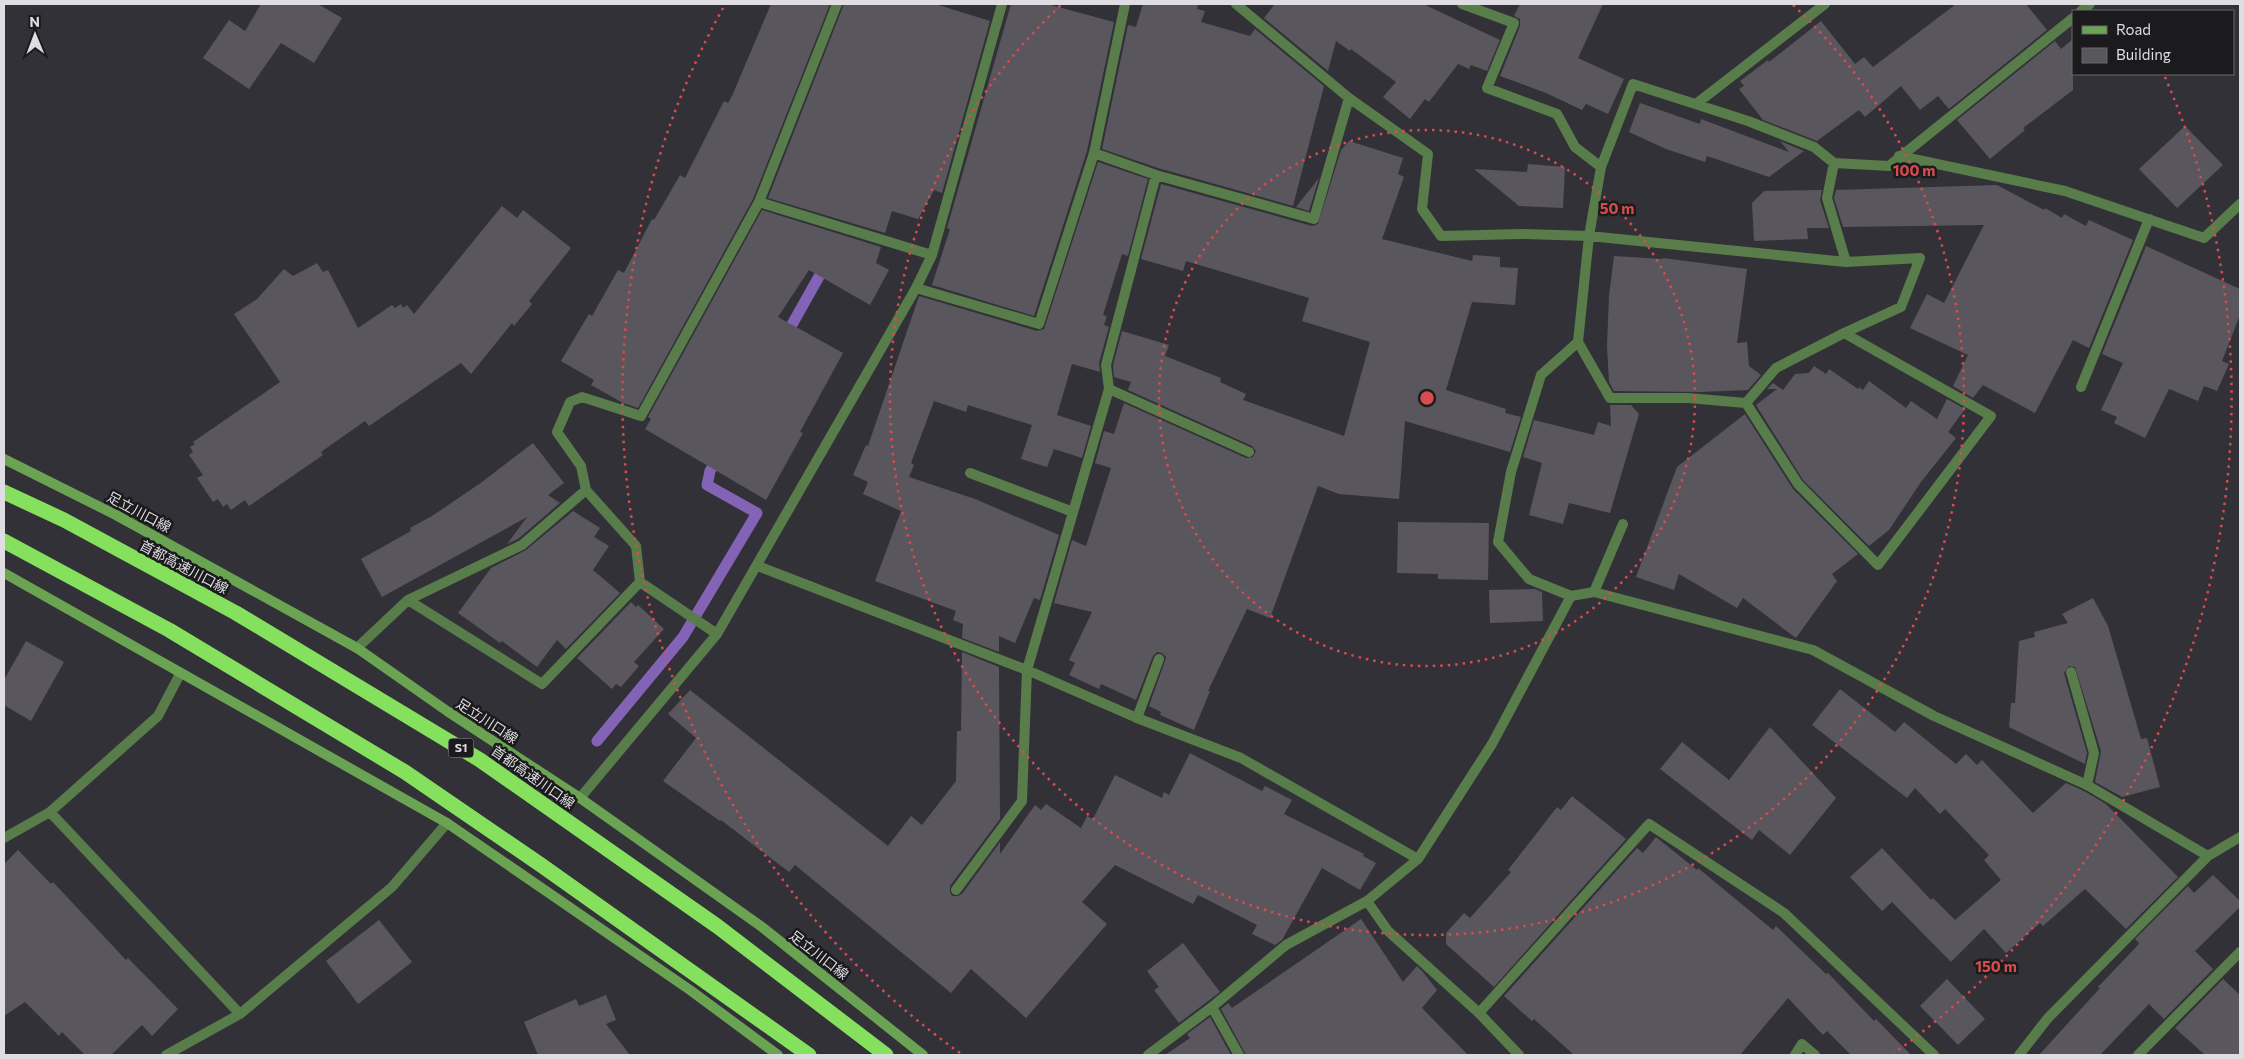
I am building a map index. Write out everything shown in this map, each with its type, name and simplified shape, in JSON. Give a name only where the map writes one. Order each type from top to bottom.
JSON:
[{"type":"highway","name":"首都高速川口線","points":[[4,492],[64,520],[236,613],[480,760],[717,926],[886,1055]]},
{"type":"highway","points":[[4,541],[169,630],[405,772],[541,865],[809,1055]]},
{"type":"main road","name":"足立川口線","points":[[4,459],[116,515],[357,648],[447,711],[580,798],[762,927],[923,1055]]},
{"type":"main road","points":[[4,573],[447,823],[690,990],[778,1055]]},
{"type":"street","points":[[717,634],[640,582],[636,546],[586,490],[581,466],[557,432],[570,402],[582,397],[641,416],[759,202],[837,4]]},
{"type":"street","points":[[580,798],[717,634],[758,566],[916,288],[932,255],[1002,4]]},
{"type":"street","points":[[916,288],[1039,324],[1094,153],[1125,4]]},
{"type":"street","points":[[1236,4],[1349,98],[1428,154],[1422,209],[1441,236],[1522,234],[1589,236],[1846,262],[1920,258],[1901,308],[1844,333],[1776,368],[1746,402]]},
{"type":"street","points":[[1462,4],[1514,23],[1487,88],[1557,114],[1575,147],[1601,167]]},
{"type":"street","points":[[1696,104],[1825,4]]},
{"type":"street","points":[[1746,402],[1688,398],[1610,398],[1578,342],[1589,236],[1601,167],[1633,84],[1748,121],[1814,148],[1834,163],[1888,166],[2072,19]]},
{"type":"street","points":[[1094,153],[1156,175],[1314,219],[1349,98]]},
{"type":"street","points":[[1899,156],[2065,191],[2204,238],[2240,204]]},
{"type":"street","points":[[1834,163],[1828,198],[1846,262]]},
{"type":"street","points":[[956,890],[1022,801],[1027,670],[1109,389],[1106,365],[1156,175]]},
{"type":"street","points":[[759,202],[932,255]]},
{"type":"street","points":[[2081,386],[2149,219]]},
{"type":"street","points":[[1746,402],[1798,484],[1878,565],[1991,416],[1844,333]]},
{"type":"street","points":[[1578,342],[1541,375],[1510,472],[1498,542],[1529,578],[1571,596],[1594,592],[1813,650],[1934,716],[2087,785],[2208,856]]},
{"type":"street","points":[[1109,389],[1249,452]]},
{"type":"street","points":[[970,473],[1073,512]]},
{"type":"street","points":[[357,648],[408,600],[522,546],[586,490]]},
{"type":"street","points":[[1594,592],[1623,524]]},
{"type":"street","points":[[758,566],[1027,670],[1137,718],[1241,758],[1418,859]]},
{"type":"street","points":[[408,600],[542,684],[640,582]]},
{"type":"street","points":[[1148,1055],[1212,1007],[1286,945],[1367,901],[1418,859],[1492,744],[1571,596]]},
{"type":"street","points":[[1137,718],[1159,659]]},
{"type":"street","points":[[2070,672],[2094,753],[2087,785]]},
{"type":"street","points":[[4,838],[50,812],[158,716],[180,674]]},
{"type":"street","points":[[50,812],[240,1014]]},
{"type":"street","points":[[166,1055],[240,1014],[392,887],[447,823]]},
{"type":"street","points":[[1479,1013],[1649,824],[1784,913],[1934,1055]]},
{"type":"street","points":[[2019,1055],[2048,1018],[2208,856],[2240,837]]},
{"type":"street","points":[[1367,901],[1388,931],[1479,1013],[1520,1055]]},
{"type":"street","points":[[2138,1055],[2240,952]]},
{"type":"street","points":[[1212,1007],[1239,1055]]},
{"type":"street","points":[[1795,1055],[1802,1044],[1815,1055]]},
{"type":"building","points":[[261,4],[318,4],[342,18],[314,63],[281,43],[249,89],[203,58],[229,20],[245,31]]},
{"type":"building","points":[[771,4],[830,4],[753,199],[638,408],[623,403],[591,385],[594,380],[561,361],[589,314],[592,316],[618,270],[624,273],[652,219],[654,220],[680,175],[685,178],[724,101],[728,103],[732,96]]},
{"type":"building","points":[[844,4],[935,4],[990,21],[942,193],[934,190],[918,219],[892,211],[885,233],[768,198]]},
{"type":"building","points":[[1011,4],[1047,4],[1114,22],[1087,151],[1034,316],[932,285],[950,229],[947,228]]},
{"type":"building","points":[[1143,4],[1198,4],[1197,9],[1205,11],[1201,22],[1250,36],[1255,29],[1324,86],[1293,206],[1158,168],[1102,149],[1128,25],[1136,27]]},
{"type":"building","points":[[1275,4],[1423,4],[1500,40],[1487,71],[1471,65],[1469,69],[1458,64],[1429,102],[1425,99],[1410,119],[1383,97],[1396,82],[1351,49],[1350,51],[1336,41],[1328,71],[1264,18]]},
{"type":"building","points":[[1520,4],[1603,4],[1578,58],[1624,79],[1608,114],[1586,104],[1582,110],[1546,93],[1500,76],[1520,26],[1520,19],[1514,16]]},
{"type":"building","points":[[1956,4],[2026,4],[2047,30],[1949,109],[1938,96],[1920,110],[1901,86],[1865,117],[1859,110],[1817,141],[1763,120],[1739,89],[1744,86],[1740,81],[1768,60],[1769,62],[1821,21],[1855,64],[1864,57],[1873,67]]},
{"type":"building","points":[[2072,40],[2073,90],[2023,128],[2025,130],[1990,159],[1957,120],[2055,41],[2061,49]]},
{"type":"building","points":[[1640,103],[1700,124],[1701,119],[1789,152],[1780,141],[1804,151],[1769,177],[1707,156],[1705,162],[1666,149],[1629,132]]},
{"type":"building","points":[[2185,126],[2223,165],[2177,208],[2139,169]]},
{"type":"building","points":[[1349,141],[1403,158],[1398,174],[1404,177],[1382,239],[1472,261],[1473,255],[1500,257],[1500,267],[1518,268],[1515,305],[1472,302],[1446,390],[1506,409],[1505,413],[1521,417],[1510,452],[1405,421],[1399,499],[1339,494],[1318,486],[1270,618],[1247,609],[1208,691],[1210,691],[1194,730],[1160,715],[1161,712],[1149,706],[1166,657],[1162,653],[1157,652],[1153,656],[1136,700],[1101,684],[1099,689],[1069,675],[1075,663],[1069,660],[1092,612],[1054,603],[1072,540],[1086,546],[1111,468],[1095,463],[1104,431],[1114,434],[1124,403],[1246,458],[1253,457],[1256,451],[1252,446],[1128,390],[1131,382],[1114,377],[1113,365],[1122,331],[1169,345],[1165,356],[1221,378],[1220,382],[1246,394],[1243,400],[1344,436],[1370,342],[1302,321],[1309,298],[1186,261],[1183,271],[1141,259],[1161,184],[1312,226],[1318,224],[1341,150]]},
{"type":"building","points":[[1098,162],[1148,179],[1128,256],[1122,254],[1103,315],[1107,316],[1104,325],[1109,327],[1099,363],[1100,372],[1072,364],[1057,415],[1091,426],[1082,458],[1054,449],[1047,467],[1021,459],[1032,425],[968,405],[966,412],[934,401],[911,463],[914,465],[909,477],[975,499],[1059,535],[1040,600],[1034,598],[1015,643],[999,636],[999,652],[962,638],[963,624],[953,620],[956,611],[875,581],[901,511],[863,494],[868,482],[853,475],[866,445],[868,446],[919,296],[1037,331],[1044,329]]},
{"type":"building","points":[[1528,164],[1565,167],[1563,208],[1519,206],[1474,169],[1527,172]]},
{"type":"building","points":[[1319,178],[1309,211],[1296,207]]},
{"type":"building","points":[[1997,185],[2062,218],[2064,214],[2086,226],[2089,220],[2133,240],[2089,348],[2073,340],[2035,413],[1983,385],[1973,398],[1953,386],[1968,355],[1910,328],[1927,294],[1944,303],[1984,225],[1843,227],[1834,198],[1836,190]]},
{"type":"building","points":[[1822,190],[1820,200],[1829,228],[1807,228],[1808,239],[1754,241],[1752,203],[1764,191]]},
{"type":"building","points":[[502,206],[517,218],[523,210],[571,248],[529,301],[532,304],[514,326],[512,323],[471,374],[461,363],[369,426],[365,421],[321,452],[323,455],[249,506],[245,500],[231,510],[227,504],[223,507],[218,499],[213,502],[197,478],[203,475],[189,455],[193,452],[190,447],[195,444],[193,442],[280,382],[234,314],[257,299],[284,269],[293,276],[317,263],[323,272],[328,270],[358,328],[392,305],[395,308],[401,304],[403,308],[407,305],[414,314]]},
{"type":"building","points":[[762,210],[881,247],[876,263],[889,270],[870,305],[809,270],[778,317],[843,353],[800,432],[803,433],[766,500],[645,429],[651,419],[648,417]]},
{"type":"building","points":[[2146,246],[2240,289],[2240,315],[2222,361],[2229,364],[2217,391],[2204,386],[2198,401],[2169,389],[2145,438],[2114,423],[2117,417],[2101,410],[2123,363],[2102,354]]},
{"type":"building","points":[[1614,256],[1663,258],[1747,269],[1737,343],[1747,342],[1749,366],[1761,375],[1748,390],[1700,392],[1614,391],[1609,382],[1607,346],[1609,296]]},
{"type":"building","points":[[1814,366],[1826,374],[1829,369],[1858,389],[1859,387],[1863,390],[1869,381],[1906,408],[1911,401],[1937,419],[1947,399],[1965,409],[1948,432],[1956,438],[1921,482],[1889,530],[1869,546],[1803,480],[1756,405],[1777,389],[1767,389],[1773,383],[1783,390],[1795,374],[1809,373]]},
{"type":"building","points":[[1610,405],[1631,405],[1639,414],[1610,513],[1569,503],[1563,524],[1529,515],[1542,463],[1523,457],[1534,420],[1594,435],[1598,422],[1611,426]]},
{"type":"building","points":[[1745,414],[1793,489],[1858,554],[1832,574],[1837,581],[1796,638],[1743,598],[1737,608],[1679,574],[1674,590],[1636,577],[1677,467]]},
{"type":"building","points":[[533,443],[564,483],[548,495],[560,503],[518,539],[507,544],[527,517],[382,597],[361,559],[411,531],[410,528],[432,516],[482,482]]},
{"type":"building","points":[[573,511],[600,528],[594,537],[609,546],[593,570],[620,593],[566,649],[557,640],[537,667],[502,641],[500,643],[458,613],[491,568],[526,550]]},
{"type":"building","points":[[1398,522],[1489,523],[1488,580],[1438,579],[1438,574],[1397,573]]},
{"type":"building","points":[[1535,589],[1542,592],[1543,621],[1490,623],[1489,590]]},
{"type":"building","points":[[2093,598],[2108,626],[2141,739],[2147,738],[2160,787],[2122,797],[2095,782],[2101,751],[2075,667],[2069,666],[2064,673],[2087,753],[2085,764],[2009,727],[2011,703],[2015,703],[2019,641],[2035,637],[2034,632],[2068,623],[2062,614]]},
{"type":"building","points":[[631,602],[636,607],[638,605],[664,629],[634,662],[639,666],[621,687],[616,684],[612,689],[577,658]]},
{"type":"building","points":[[26,641],[64,662],[31,721],[4,705],[4,680]]},
{"type":"building","points":[[962,652],[999,667],[1000,819],[950,886],[952,896],[962,894],[1000,842],[1000,854],[1035,805],[1041,810],[1046,804],[1081,828],[1087,816],[1093,819],[1115,775],[1162,798],[1164,792],[1169,795],[1190,753],[1262,791],[1265,786],[1292,800],[1284,814],[1364,854],[1363,856],[1376,863],[1360,890],[1322,868],[1282,940],[1275,945],[1252,934],[1257,925],[1198,895],[1193,904],[1115,865],[1082,902],[1107,924],[1026,1018],[971,969],[951,993],[795,865],[789,872],[721,820],[663,781],[696,738],[668,714],[690,690],[888,846],[911,816],[922,825],[956,781],[957,731],[961,731]]},
{"type":"building","points":[[1840,689],[1895,732],[1904,722],[1956,764],[1966,754],[1977,765],[1982,760],[2033,813],[2066,783],[2084,791],[2106,804],[2178,877],[2126,929],[2085,889],[2043,926],[2040,923],[2006,953],[1984,929],[1951,962],[1892,902],[1882,911],[1850,877],[1882,848],[1931,900],[1933,898],[1955,920],[2001,880],[1984,860],[1989,855],[1945,809],[1940,814],[1915,788],[1907,798],[1812,725]]},
{"type":"building","points":[[1770,727],[1836,798],[1790,855],[1759,830],[1752,840],[1660,769],[1682,742],[1729,780]]},
{"type":"building","points":[[1572,796],[1626,839],[1494,987],[1446,944],[1446,933],[1464,913],[1470,918],[1511,872],[1508,870],[1557,807],[1561,810]]},
{"type":"building","points":[[1656,837],[1697,870],[1698,868],[1773,930],[1776,926],[1826,974],[1828,973],[1874,1021],[1876,1019],[1911,1055],[1851,1055],[1827,1031],[1823,1035],[1788,998],[1740,1055],[1574,1055],[1534,1019],[1532,1021],[1504,996],[1637,848],[1643,853]]},
{"type":"building","points":[[18,850],[51,884],[53,882],[126,960],[128,958],[178,1009],[152,1036],[142,1025],[111,1055],[85,1055],[62,1032],[59,1036],[25,1002],[4,1016],[4,864]]},
{"type":"building","points":[[2213,875],[2240,901],[2240,907],[2195,951],[2213,969],[2164,1019],[2149,1004],[2100,1055],[2039,1055],[2100,988],[2098,987],[2138,945],[2139,943],[2135,939],[2188,886],[2194,893]]},
{"type":"building","points":[[1361,919],[1403,982],[1417,966],[1423,972],[1437,990],[1422,1008],[1468,1055],[1246,1055],[1221,1009],[1228,1003],[1232,1008]]},
{"type":"building","points":[[379,920],[412,962],[358,1004],[326,961]]},
{"type":"building","points":[[1183,943],[1220,992],[1179,1023],[1154,990],[1159,987],[1147,971]]},
{"type":"building","points":[[1947,979],[1985,1019],[1958,1045],[1920,1006]]},
{"type":"building","points":[[2223,979],[2240,995],[2240,1055],[2205,1055],[2175,1028]]},
{"type":"building","points":[[606,995],[616,1020],[606,1024],[630,1055],[538,1055],[524,1022],[576,999],[579,1006]]},
{"type":"building","points":[[1210,1017],[1231,1055],[1165,1055],[1190,1038],[1187,1034]]},
{"type":"waterway","points":[[785,337],[826,264]]},
{"type":"waterway","points":[[597,741],[683,637],[757,513],[707,485],[710,471],[719,456]]}]
